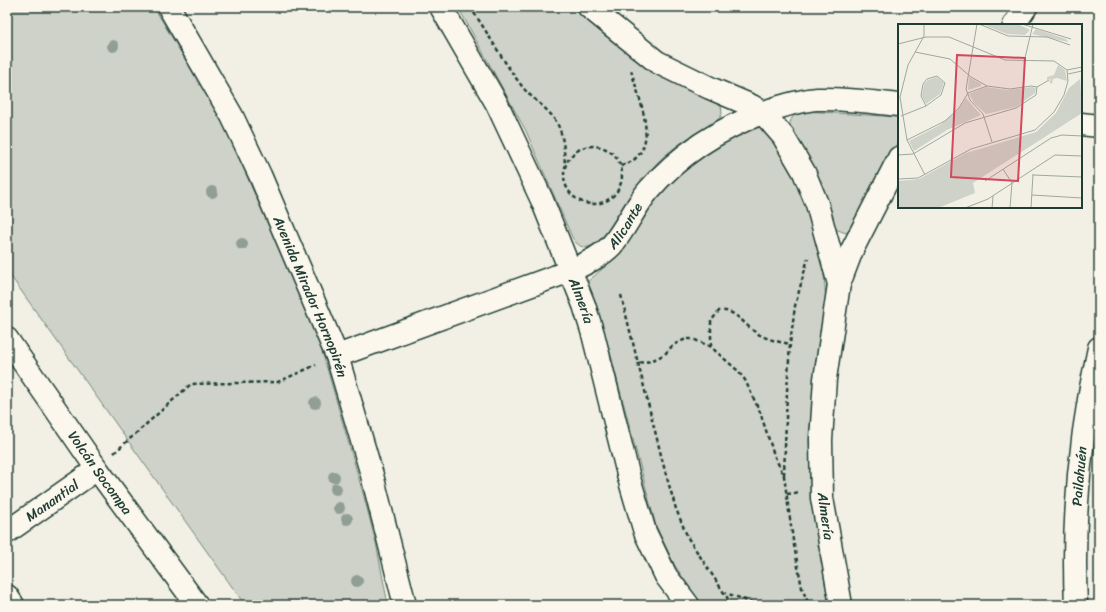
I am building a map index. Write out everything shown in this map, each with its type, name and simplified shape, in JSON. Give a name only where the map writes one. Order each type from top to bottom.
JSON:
[{"type":"street","name":"Avenida Mirador Hornopirén","points":[[169,7],[232,116],[260,175],[337,356],[372,475],[405,605]]},
{"type":"street","name":"Almería","points":[[441,7],[497,104],[542,200],[593,334],[629,478],[645,532],[666,576],[688,605]]},
{"type":"street","name":"Almería","points":[[589,7],[629,41],[657,62],[729,97],[752,106],[763,113],[783,136],[804,172],[817,204],[839,284]]},
{"type":"street","points":[[1015,24],[1026,7]]},
{"type":"street","name":"Alicante","points":[[337,356],[570,271],[600,256],[611,246],[631,213],[648,191],[683,156],[722,130],[763,113],[790,104],[818,99],[849,100],[898,105]]},
{"type":"street","points":[[1082,124],[1099,126]]},
{"type":"street","name":"Almería","points":[[841,605],[822,498],[821,468],[825,379],[839,284],[852,250],[898,160]]},
{"type":"street","name":"Volcán Socompa","points":[[7,339],[97,469],[197,605]]},
{"type":"street","name":"Pailahuén","points":[[1076,605],[1074,563],[1079,467],[1084,425],[1099,348]]},
{"type":"street","name":"Manantial","points":[[7,532],[97,469]]},
{"type":"street","points":[[7,596],[13,605]]},
{"type":"path","points":[[470,7],[514,75],[526,91],[544,107],[556,122],[562,136],[565,165],[564,180],[570,194],[582,202],[596,204],[604,203],[616,194],[622,181],[621,166],[614,153],[608,149],[593,145],[586,146],[573,153],[565,165]]},
{"type":"path","points":[[621,166],[635,158],[642,148],[646,131],[645,115],[630,66],[629,41]]},
{"type":"path","points":[[808,256],[795,306],[790,344],[784,476],[793,540],[802,588],[809,605]]},
{"type":"path","points":[[621,294],[665,471],[676,509],[688,538],[722,592],[732,605]]},
{"type":"path","points":[[711,347],[712,321],[719,311],[726,310],[732,312],[760,336],[790,344]]},
{"type":"path","points":[[639,363],[651,361],[665,354],[673,345],[686,339],[701,341],[711,347],[745,380],[760,412],[774,455],[784,476]]},
{"type":"path","points":[[97,469],[191,384],[278,382],[337,356]]},
{"type":"path","points":[[722,592],[759,605]]},
{"type":"shaded area","points":[[7,7],[154,7],[225,126],[320,344],[363,493],[376,543],[388,605],[245,605],[7,271]]},
{"type":"shaded area","points":[[458,7],[574,7],[590,23],[624,51],[642,63],[680,85],[721,103],[722,114],[720,118],[686,139],[663,157],[652,168],[623,205],[601,238],[591,246],[582,247],[575,242],[572,237],[526,131]]},
{"type":"shaded area","points":[[804,111],[898,117],[898,143],[853,229],[846,233],[835,229],[823,190],[810,159],[789,129],[790,122],[797,114]]},
{"type":"shaded area","points":[[761,127],[771,137],[800,181],[819,248],[824,275],[826,302],[809,433],[810,478],[817,533],[830,605],[702,605],[675,566],[656,526],[608,345],[587,287],[587,282],[621,251],[633,236],[650,208],[687,166],[716,145],[731,137]]}]
